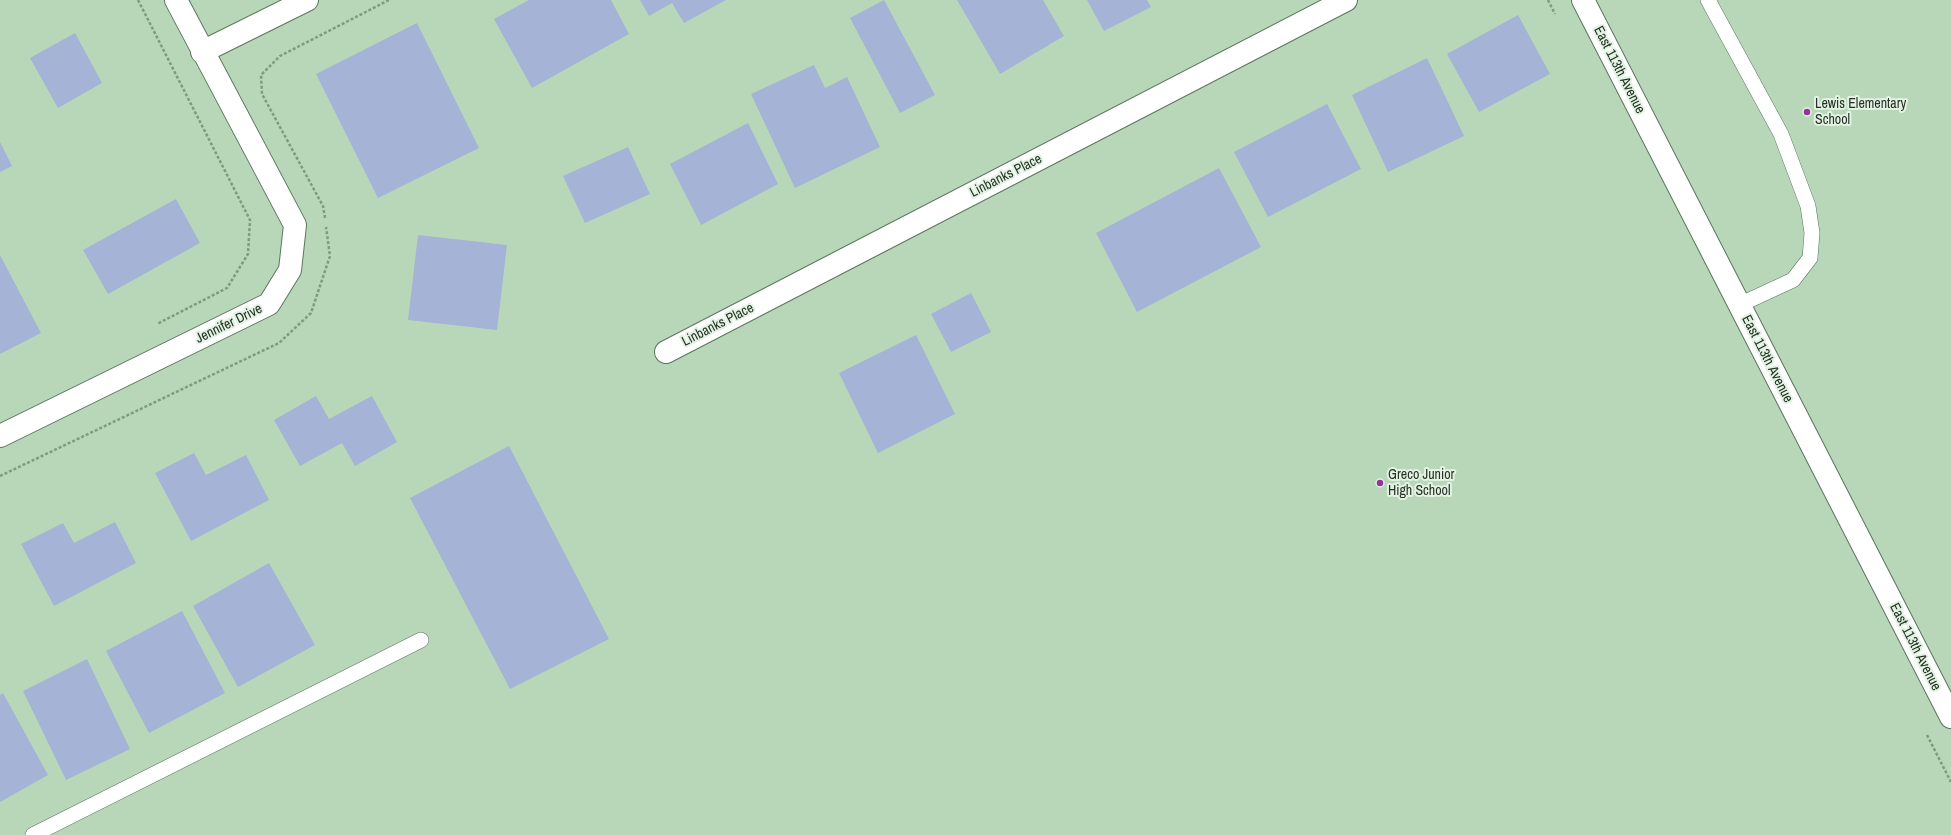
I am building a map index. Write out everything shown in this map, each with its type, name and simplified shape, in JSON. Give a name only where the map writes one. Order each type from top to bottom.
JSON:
[{"type":"street","name":"Jennifer Drive","points":[[0,436],[269,304],[290,270],[295,225],[202,52],[176,0]]},
{"type":"street","points":[[202,52],[307,0]]},
{"type":"street","name":"Linbanks Place","points":[[666,352],[1346,0]]},
{"type":"street","name":"East 113th Avenue","points":[[1583,0],[1951,717]]},
{"type":"lane","points":[[1708,0],[1781,134],[1808,206],[1812,233],[1810,258],[1793,280],[1739,305]]},
{"type":"lane","points":[[33,835],[421,640]]},
{"type":"path","points":[[138,0],[250,220],[248,254],[227,288],[156,325]]},
{"type":"path","points":[[0,476],[279,343],[311,313],[330,256],[323,206],[262,94],[261,75],[280,56],[389,0]]},
{"type":"building","points":[[529,0],[611,0],[629,34],[532,88],[494,19]]},
{"type":"building","points":[[640,0],[726,0],[684,23],[672,3],[649,16]]},
{"type":"building","points":[[884,0],[935,95],[900,113],[850,18]]},
{"type":"building","points":[[957,0],[1043,0],[1064,36],[1000,74]]},
{"type":"building","points":[[1087,0],[1147,0],[1151,7],[1104,31]]},
{"type":"building","points":[[1518,15],[1550,74],[1479,112],[1447,54]]},
{"type":"building","points":[[417,23],[479,148],[378,198],[316,74]]},
{"type":"building","points":[[75,33],[102,83],[58,108],[30,58]]},
{"type":"building","points":[[1427,58],[1464,136],[1388,172],[1352,95]]},
{"type":"building","points":[[814,65],[825,88],[847,77],[880,147],[795,188],[751,94]]},
{"type":"building","points":[[1327,104],[1361,169],[1268,217],[1234,152]]},
{"type":"building","points":[[748,123],[778,184],[701,225],[670,164]]},
{"type":"building","points":[[0,142],[12,166],[0,172]]},
{"type":"building","points":[[628,147],[650,194],[585,223],[563,176]]},
{"type":"building","points":[[1219,168],[1261,247],[1137,312],[1096,233]]},
{"type":"building","points":[[176,199],[200,243],[108,294],[83,250]]},
{"type":"building","points":[[418,235],[507,245],[497,330],[408,320]]},
{"type":"building","points":[[0,255],[41,333],[0,354]]},
{"type":"building","points":[[971,293],[991,332],[951,352],[931,314]]},
{"type":"building","points":[[916,335],[955,414],[878,453],[839,373]]},
{"type":"building","points":[[316,396],[329,419],[372,396],[397,442],[355,466],[342,443],[300,466],[274,420]]},
{"type":"building","points":[[509,446],[609,639],[510,689],[410,498]]},
{"type":"building","points":[[194,453],[206,475],[246,455],[269,500],[191,541],[155,473]]},
{"type":"building","points":[[115,522],[136,563],[54,606],[21,544],[63,523],[74,543]]},
{"type":"building","points":[[269,563],[315,645],[238,687],[193,606]]},
{"type":"building","points":[[182,611],[225,693],[149,733],[106,651]]},
{"type":"building","points":[[87,659],[130,749],[66,780],[23,691]]},
{"type":"building","points":[[3,693],[48,775],[0,802],[0,695]]},
{"type":"place","name":"Lewis Elementary School","points":[[1807,112]]},
{"type":"place","name":"Greco Junior High School","points":[[1380,483]]}]
